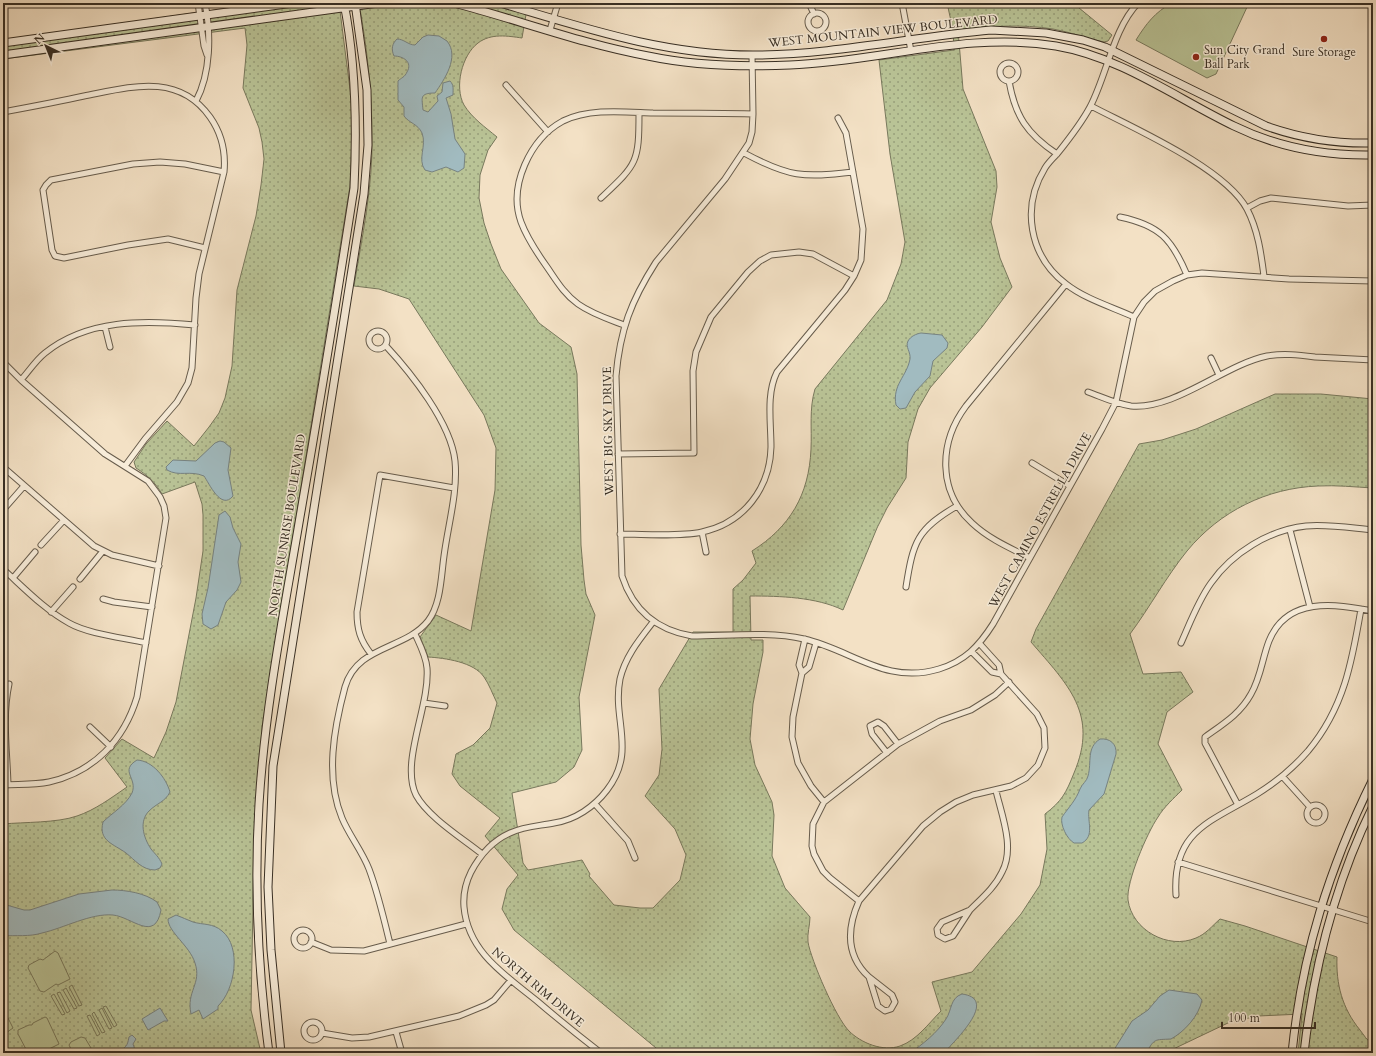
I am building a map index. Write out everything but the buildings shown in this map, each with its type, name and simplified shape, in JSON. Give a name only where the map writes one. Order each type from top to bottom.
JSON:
[{"type":"street","points":[[198,3],[204,15]]},
{"type":"street","points":[[196,101],[200,92],[210,46],[205,27],[205,3]]},
{"type":"street","points":[[3,43],[293,3]]},
{"type":"street","points":[[3,55],[205,27],[344,5],[378,3]]},
{"type":"street","name":"WEST MOUNTAIN VIEW BOULEVARD","points":[[454,3],[648,56],[703,64],[752,66],[806,64],[979,43],[1018,42],[1075,50],[1111,56],[1249,119],[1291,135],[1343,143],[1373,143]]},
{"type":"street","name":"WEST MOUNTAIN VIEW BOULEVARD","points":[[500,3],[654,46],[701,52],[752,55],[795,53],[978,31],[1022,30],[1060,35],[1083,40],[1234,126],[1289,146],[1334,154],[1373,155]]},
{"type":"street","points":[[550,30],[558,3]]},
{"type":"street","points":[[809,3],[814,14]]},
{"type":"street","points":[[902,3],[911,51]]},
{"type":"street","points":[[1134,317],[1081,293],[1066,284],[1047,266],[1034,241],[1031,216],[1035,191],[1045,167],[1077,128],[1090,106],[1124,24],[1137,4]]},
{"type":"street","name":"NORTH SUNRISE BOULEVARD","points":[[269,1053],[261,988],[256,886],[259,805],[268,714],[354,188],[356,139],[354,85],[344,5]]},
{"type":"street","name":"NORTH SUNRISE BOULEVARD","points":[[280,1053],[271,950],[268,887],[273,766],[364,194],[368,145],[367,90],[356,5]]},
{"type":"street","name":"WEST BIG SKY DRIVE","points":[[653,622],[636,606],[625,586],[620,568],[616,376],[620,343],[624,324],[631,305],[656,262],[744,153],[749,143],[752,132],[753,114],[752,55]]},
{"type":"street","points":[[1009,81],[1016,111],[1027,128],[1041,143],[1057,154]]},
{"type":"street","points":[[3,112],[141,85],[165,87],[180,92],[196,101],[208,114],[219,132],[226,158],[197,286],[192,368],[188,383],[177,402],[145,439],[125,466]]},
{"type":"street","points":[[506,85],[548,132]]},
{"type":"street","points":[[1090,106],[1206,168],[1232,189],[1247,208],[1256,229],[1264,276]]},
{"type":"street","points":[[624,324],[590,312],[566,294],[541,258],[521,222],[518,209],[518,188],[524,166],[533,149],[548,132],[562,122],[578,116],[604,112],[753,114]]},
{"type":"street","points":[[602,198],[632,166],[639,144],[639,113]]},
{"type":"street","points":[[620,534],[702,532],[733,519],[749,506],[760,492],[767,477],[770,461],[770,398],[773,380],[777,372],[854,276],[861,260],[863,228],[846,133],[838,118]]},
{"type":"street","points":[[1289,146],[1291,135]]},
{"type":"street","points":[[744,153],[789,174],[816,176],[853,172]]},
{"type":"street","points":[[205,248],[168,239],[128,245],[64,258],[55,256],[52,250],[43,190],[51,180],[133,164],[160,162],[185,164],[224,172]]},
{"type":"street","points":[[1247,208],[1260,201],[1271,198],[1348,206],[1373,206]]},
{"type":"street","points":[[1120,217],[1141,221],[1157,230],[1170,242],[1179,256],[1187,275]]},
{"type":"street","points":[[618,454],[694,453],[693,371],[696,352],[711,317],[748,272],[760,261],[771,255],[788,253],[813,254],[854,276]]},
{"type":"street","name":"WEST CAMINO ESTRELLA DRIVE","points":[[653,622],[677,634],[692,636],[777,636],[805,639],[881,668],[909,674],[928,672],[954,664],[972,652],[980,644],[993,624],[1116,402],[1134,317],[1144,302],[1155,291],[1187,275],[1202,273],[1373,281]]},
{"type":"street","points":[[1030,558],[983,532],[971,523],[957,506],[947,479],[945,464],[948,439],[952,429],[966,406],[1066,284]]},
{"type":"street","points":[[21,380],[44,354],[61,342],[87,331],[132,322],[195,325]]},
{"type":"street","points":[[105,327],[110,348]]},
{"type":"street","points":[[386,346],[408,370],[448,434],[455,462],[454,488],[439,592],[433,613],[428,622],[415,634],[371,654],[354,669],[346,685],[333,755],[332,772],[338,806],[342,819],[368,868],[390,944]]},
{"type":"street","points":[[1088,392],[1132,406],[1146,405],[1170,399],[1251,361],[1273,356],[1285,354],[1373,360]]},
{"type":"street","points":[[1211,358],[1219,375]]},
{"type":"street","points":[[3,362],[21,380],[105,454],[148,481],[160,497],[164,506],[166,518],[137,697],[132,714],[111,747],[90,765],[65,777],[48,782],[6,785],[5,721],[6,700],[9,684]]},
{"type":"street","points":[[1032,463],[1070,486]]},
{"type":"street","points":[[3,467],[79,534],[103,551],[134,562],[159,566]]},
{"type":"street","points":[[371,654],[362,642],[359,634],[357,612],[380,475],[454,488]]},
{"type":"street","points":[[3,510],[24,486]]},
{"type":"street","points":[[906,588],[912,556],[920,536],[930,523],[957,506]]},
{"type":"street","points":[[41,545],[64,520]]},
{"type":"street","points":[[1181,643],[1204,594],[1224,566],[1248,547],[1304,526],[1373,530]]},
{"type":"street","points":[[1290,530],[1310,607]]},
{"type":"street","points":[[702,532],[706,552]]},
{"type":"street","points":[[80,579],[103,551]]},
{"type":"street","points":[[13,578],[35,552]]},
{"type":"street","points":[[3,569],[52,612],[70,624],[84,629],[146,643]]},
{"type":"street","points":[[52,612],[73,587]]},
{"type":"street","points":[[103,599],[152,608]]},
{"type":"street","points":[[1238,805],[1205,743],[1204,737],[1233,717],[1251,694],[1261,668],[1269,640],[1274,631],[1287,618],[1310,607],[1334,605],[1373,611]]},
{"type":"street","points":[[1176,895],[1178,862],[1192,837],[1200,828],[1214,818],[1256,794],[1282,776],[1312,746],[1335,710],[1348,677],[1361,609]]},
{"type":"street","name":"NORTH RIM DRIVE","points":[[600,1053],[511,980],[482,953],[466,924],[464,890],[468,877],[482,854],[495,842],[510,833],[532,826],[572,818],[595,804],[615,777],[621,759],[623,735],[619,696],[620,680],[633,648],[653,622]]},
{"type":"street","points":[[415,634],[425,657],[427,670],[424,703],[412,760],[411,778],[416,794],[428,810],[482,854]]},
{"type":"street","points":[[805,639],[800,664],[802,673],[793,717],[793,747],[803,773],[824,802]]},
{"type":"street","points":[[802,673],[809,667],[816,643]]},
{"type":"street","points":[[869,977],[878,1006],[882,1010],[891,1009],[895,1002],[892,995],[869,977],[859,966],[852,952],[849,932],[854,914],[860,901],[923,826],[940,812],[956,802],[973,795],[996,791],[1026,778],[1038,765],[1045,748],[1044,728],[1037,714],[1001,674],[999,665],[980,644]]},
{"type":"street","points":[[972,652],[992,672],[1001,674]]},
{"type":"street","points":[[860,901],[830,878],[821,867],[814,854],[812,846],[813,824],[824,802],[898,744],[940,721],[971,710],[995,695],[1009,682]]},
{"type":"street","points":[[424,703],[445,706]]},
{"type":"street","points":[[887,753],[872,734],[870,726],[878,722],[884,726],[898,744]]},
{"type":"street","points":[[90,728],[111,747]]},
{"type":"street","points":[[1282,776],[1310,808]]},
{"type":"street","points":[[1292,1053],[1304,968],[1326,908],[1344,840],[1373,779]]},
{"type":"street","points":[[970,910],[942,922],[937,929],[938,935],[945,939],[953,936],[970,910],[991,889],[1003,872],[1008,855],[1007,839],[996,791]]},
{"type":"street","points":[[595,804],[628,841],[635,858]]},
{"type":"street","points":[[1304,1053],[1326,908],[1346,868],[1373,806]]},
{"type":"street","points":[[1178,862],[1373,922]]},
{"type":"street","points":[[311,942],[331,950],[364,951],[466,924]]},
{"type":"street","points":[[322,1033],[352,1038],[369,1037],[396,1032],[477,1010],[494,1000],[511,980]]},
{"type":"street","points":[[396,1032],[402,1053]]},
{"type":"green space","points":[[242,3],[339,3],[353,113],[350,186],[262,727],[254,850],[251,1010],[261,1053],[3,1053],[3,824],[50,821],[77,816],[97,807],[127,787],[105,758],[122,739],[154,758],[166,732],[176,702],[196,598],[203,551],[202,504],[195,482],[162,494],[157,486],[144,473],[136,468],[134,462],[146,444],[167,421],[194,446],[219,413],[225,398],[232,366],[237,290],[256,216],[264,159],[259,128],[243,88],[247,45],[245,28],[3,59],[3,40],[243,6]]},
{"type":"green space","points":[[359,3],[528,3],[522,38],[494,36],[478,43],[472,48],[464,63],[461,72],[460,89],[461,98],[467,110],[497,137],[488,150],[480,175],[479,198],[484,223],[501,269],[539,323],[571,347],[577,374],[581,545],[584,580],[586,594],[595,615],[579,697],[582,750],[574,767],[556,782],[512,793],[523,863],[528,870],[582,860],[590,874],[589,876],[614,905],[640,908],[653,908],[680,880],[686,855],[675,829],[645,796],[659,775],[662,749],[659,689],[693,632],[733,632],[733,589],[743,580],[756,563],[752,551],[765,542],[787,520],[795,508],[806,481],[811,449],[811,411],[815,389],[887,300],[901,264],[905,242],[890,154],[879,60],[954,50],[953,30],[947,3],[1073,3],[1112,35],[1108,41],[1104,42],[1060,30],[1030,26],[982,27],[958,30],[963,89],[996,171],[997,187],[991,222],[1000,258],[1012,287],[982,327],[930,388],[918,409],[908,442],[906,478],[887,508],[877,528],[843,610],[821,602],[798,598],[750,596],[751,640],[763,640],[763,652],[753,704],[750,739],[755,765],[772,802],[774,815],[772,856],[785,888],[810,917],[808,942],[814,962],[831,1002],[849,1031],[866,1043],[887,1048],[900,1046],[912,1040],[941,1011],[932,982],[972,972],[1021,914],[1040,885],[1047,849],[1045,814],[1060,801],[1068,786],[1081,752],[1083,734],[1081,717],[1076,702],[1057,672],[1031,642],[1036,629],[1139,444],[1162,440],[1196,429],[1275,394],[1321,394],[1373,399],[1373,488],[1318,486],[1281,491],[1246,504],[1230,513],[1214,524],[1187,551],[1130,634],[1143,674],[1181,672],[1193,692],[1167,712],[1158,744],[1182,790],[1163,810],[1148,834],[1130,882],[1128,900],[1131,911],[1136,920],[1153,935],[1163,939],[1185,941],[1196,938],[1206,932],[1220,919],[1337,957],[1341,995],[1354,1022],[1367,1040],[1373,1044],[1373,1053],[1298,1053],[1302,1014],[1258,1016],[1230,1022],[1165,1053],[662,1053],[514,930],[502,909],[507,889],[518,875],[485,836],[500,818],[460,786],[452,774],[456,754],[473,745],[490,728],[497,703],[488,683],[479,672],[466,664],[443,658],[428,657],[420,637],[436,615],[471,631],[495,490],[496,448],[484,415],[409,299],[379,289],[354,286],[366,212],[372,156],[370,87],[367,53]]},
{"type":"green space","name":"Sun City Grand Ball Park","points":[[1172,3],[1245,3],[1248,5],[1216,74],[1207,78],[1136,40],[1151,19]]},
{"type":"green space","points":[[55,951],[58,953],[70,979],[58,985],[56,984],[44,992],[40,991],[28,968],[29,965],[40,959],[43,960]]},
{"type":"green space","points":[[72,985],[82,1005],[79,1006],[69,987]]},
{"type":"green space","points":[[66,988],[77,1008],[74,1009],[63,990]]},
{"type":"green space","points":[[60,992],[70,1011],[67,1013],[57,993]]},
{"type":"green space","points":[[54,994],[65,1014],[62,1015],[51,996]]},
{"type":"green space","points":[[106,1006],[117,1025],[114,1027],[103,1007]]},
{"type":"green space","points":[[3,1008],[13,1028],[3,1035]]},
{"type":"green space","points":[[102,1008],[112,1028],[109,1029],[99,1010]]},
{"type":"green space","points":[[94,1012],[105,1032],[102,1033],[92,1014]]},
{"type":"green space","points":[[90,1015],[100,1034],[97,1036],[87,1016]]},
{"type":"green space","points":[[45,1017],[47,1018],[59,1044],[47,1050],[45,1049],[41,1053],[28,1053],[18,1034],[18,1030],[32,1025]]},
{"type":"green space","points":[[81,1037],[85,1038],[94,1053],[73,1053],[69,1045],[71,1042]]},
{"type":"water","points":[[428,35],[439,36],[447,41],[451,47],[452,54],[449,68],[439,88],[435,93],[424,95],[422,102],[423,110],[428,112],[438,101],[437,96],[442,92],[443,83],[450,81],[453,86],[453,95],[446,98],[451,114],[455,139],[465,154],[464,168],[458,172],[446,167],[432,172],[425,170],[422,161],[422,133],[404,116],[404,107],[398,100],[398,81],[406,74],[409,65],[404,58],[394,56],[392,51],[393,45],[397,39],[415,45],[423,37]]},
{"type":"water","points":[[921,333],[942,335],[948,343],[947,348],[933,361],[930,376],[915,392],[906,408],[900,409],[896,405],[895,398],[898,386],[906,371],[910,359],[907,343],[909,339]]},
{"type":"water","points":[[220,441],[224,442],[231,448],[228,470],[233,496],[229,500],[220,498],[204,476],[199,474],[176,473],[167,470],[166,467],[173,460],[196,461],[215,443]]},
{"type":"water","points":[[225,511],[230,517],[233,528],[241,544],[238,562],[241,582],[237,590],[226,602],[218,625],[211,629],[203,624],[202,614],[208,588],[219,515]]},
{"type":"water","points":[[1100,739],[1112,742],[1116,750],[1116,754],[1104,794],[1089,810],[1090,828],[1088,836],[1082,843],[1074,843],[1065,832],[1062,824],[1062,817],[1087,778],[1091,751]]},
{"type":"water","points":[[137,760],[148,763],[158,771],[170,792],[163,800],[149,811],[143,824],[146,839],[162,864],[160,868],[155,870],[150,870],[139,864],[108,841],[103,834],[102,828],[103,822],[123,805],[132,793],[133,783],[129,768]]},
{"type":"water","points":[[112,890],[147,896],[157,902],[161,910],[158,920],[154,925],[148,927],[113,915],[105,915],[87,918],[37,934],[3,936],[3,904],[24,910],[30,910],[79,894]]},
{"type":"water","points":[[176,915],[193,922],[212,925],[219,928],[228,938],[232,947],[234,968],[229,990],[218,1006],[218,1009],[203,1019],[199,1010],[191,1014],[190,999],[197,977],[197,970],[189,951],[169,924],[168,919]]},
{"type":"water","points":[[1169,990],[1197,994],[1202,1000],[1198,1012],[1190,1023],[1171,1039],[1153,1042],[1146,1053],[1112,1053],[1132,1021],[1148,1010],[1160,996]]},
{"type":"water","points":[[962,994],[973,998],[976,1004],[975,1012],[971,1021],[964,1031],[944,1053],[910,1053],[934,1034],[948,1016],[955,998]]},
{"type":"water","points":[[160,1008],[168,1021],[164,1021],[148,1030],[142,1019]]},
{"type":"water","points":[[132,1035],[136,1039],[133,1044],[135,1050],[132,1053],[119,1053],[126,1046],[129,1037]]},
{"type":"place","name":"Sure Storage","points":[[1324,39]]},
{"type":"place","name":"Sun City Grand Ball Park","points":[[1196,57]]}]
